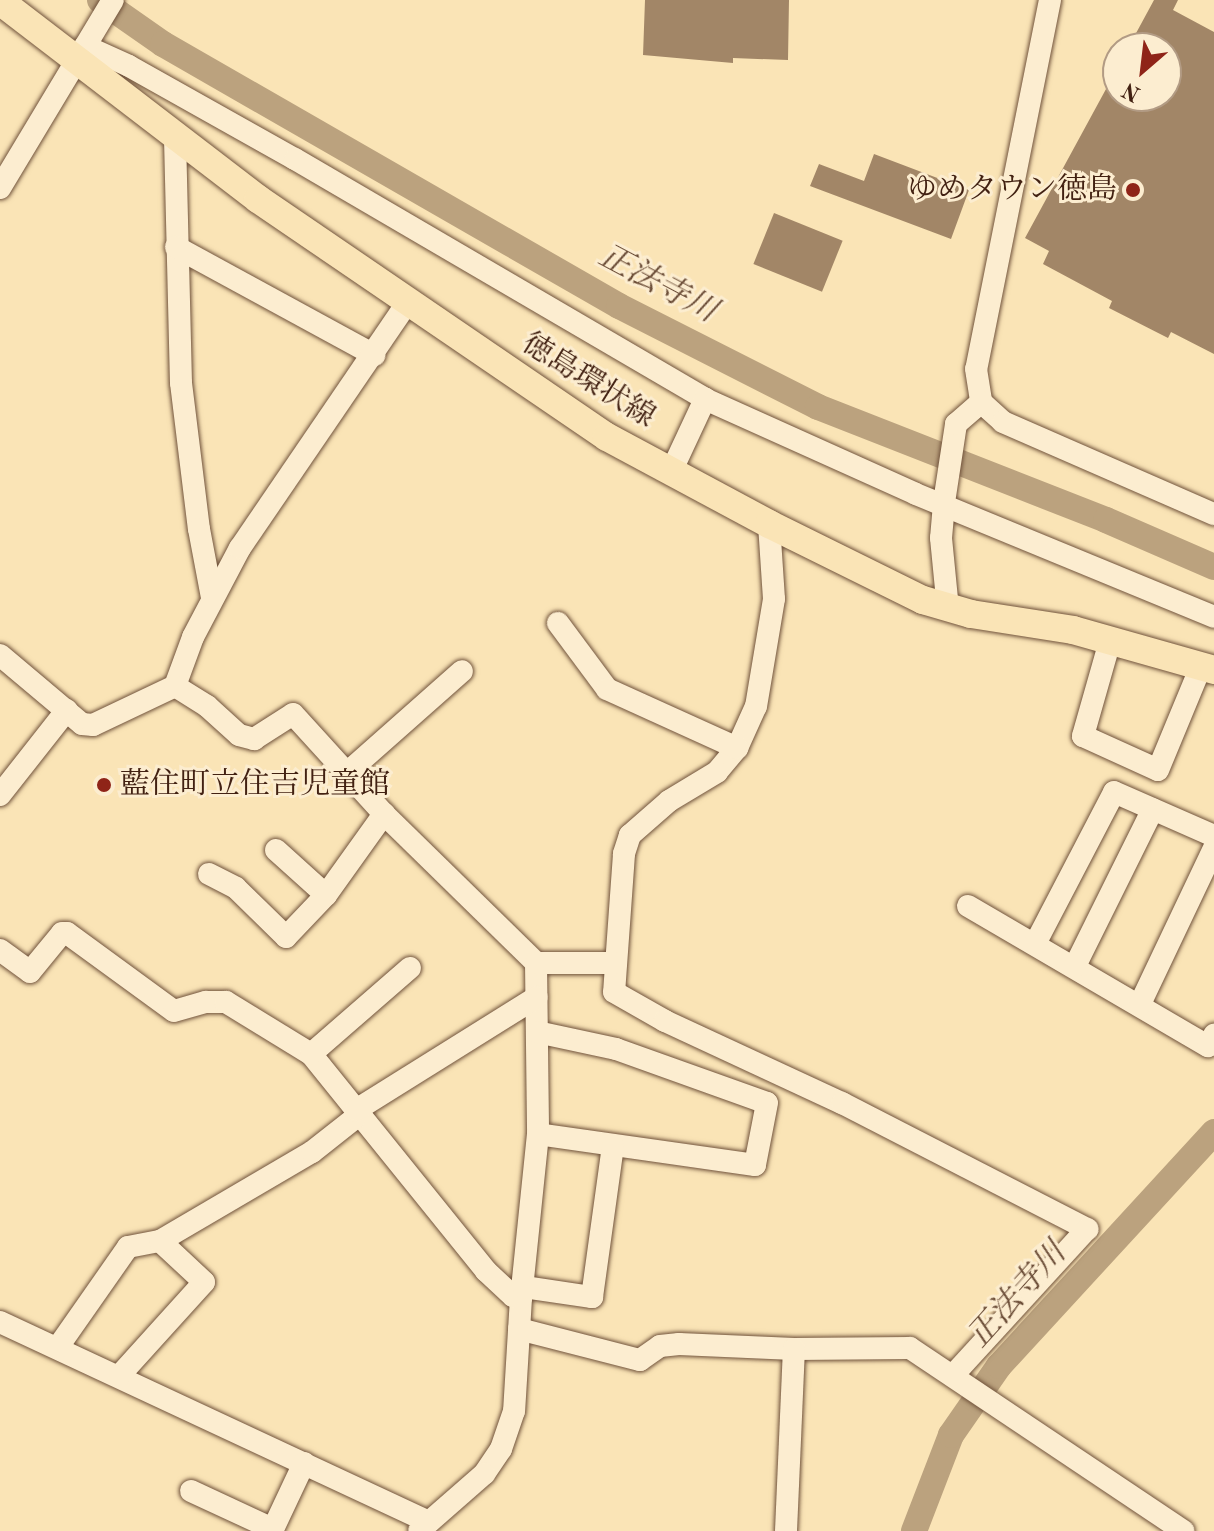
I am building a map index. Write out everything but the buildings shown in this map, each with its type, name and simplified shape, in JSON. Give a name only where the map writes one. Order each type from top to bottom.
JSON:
[{"type":"main road","name":"徳島環状線","points":[[0,1],[84,48],[175,138],[407,303],[575,417],[671,472],[769,524],[948,609],[1073,630],[1207,668]]},
{"type":"street","points":[[0,188],[113,0]]},
{"type":"street","points":[[1050,0],[976,369],[981,402],[1003,422],[1214,514]]},
{"type":"street","points":[[84,48],[129,66],[295,159],[705,399],[1214,617]]},
{"type":"street","points":[[175,138],[181,383],[199,529],[212,598]]},
{"type":"street","points":[[176,247],[374,355]]},
{"type":"street","points":[[0,655],[82,724],[93,725],[175,686],[212,598],[291,468],[374,355],[407,303]]},
{"type":"street","points":[[671,472],[705,399]]},
{"type":"street","points":[[948,609],[941,538],[956,424],[981,402]]},
{"type":"street","points":[[769,524],[774,599],[756,706],[737,748],[717,772],[669,801],[630,835],[624,854],[614,992],[665,1021],[842,1103],[1087,1229],[955,1377]]},
{"type":"street","points":[[558,623],[607,689],[737,748]]},
{"type":"street","points":[[1110,641],[1083,736],[1158,770],[1207,668]]},
{"type":"street","points":[[348,772],[462,671]]},
{"type":"street","points":[[0,1322],[120,1375],[304,1463],[423,1527],[484,1474],[501,1449],[514,1411],[538,1134],[536,963],[384,814],[293,714],[254,739],[239,735],[207,706],[175,686]]},
{"type":"street","points":[[0,795],[67,710]]},
{"type":"street","points":[[1035,944],[1114,792],[1214,836]]},
{"type":"street","points":[[1075,966],[1153,809]]},
{"type":"street","points":[[209,874],[236,888],[286,937],[326,895],[384,814]]},
{"type":"street","points":[[1140,1004],[1214,848]]},
{"type":"street","points":[[276,850],[326,895]]},
{"type":"street","points":[[968,906],[1208,1046],[1214,1035]]},
{"type":"street","points":[[0,950],[30,972],[62,933],[67,933],[174,1011],[206,1002],[226,1002],[311,1054],[486,1271],[513,1296],[523,1292],[592,1297],[613,1145]]},
{"type":"street","points":[[536,963],[616,963]]},
{"type":"street","points":[[311,1054],[410,968]]},
{"type":"street","points":[[58,1347],[128,1247],[160,1241],[312,1152],[354,1119],[356,1110],[537,997]]},
{"type":"street","points":[[537,1032],[616,1049],[767,1103],[755,1165],[538,1134]]},
{"type":"street","points":[[120,1375],[204,1282],[160,1241]]},
{"type":"street","points":[[519,1329],[640,1360],[660,1346],[679,1344],[794,1349],[901,1347],[917,1352],[1183,1531]]},
{"type":"street","points":[[786,1531],[794,1349]]},
{"type":"street","points":[[191,1491],[273,1529],[304,1463]]},
{"type":"waterway","name":"正法寺川","points":[[100,0],[163,44],[619,306],[818,407],[1106,520],[1214,567]]},
{"type":"waterway","name":"正法寺川","points":[[914,1531],[951,1435],[999,1366],[1214,1132]]},
{"type":"place","name":"ゆめタウン徳島","points":[[1133,190]]},
{"type":"place","name":"藍住町立住吉児童館","points":[[104,785]]}]
